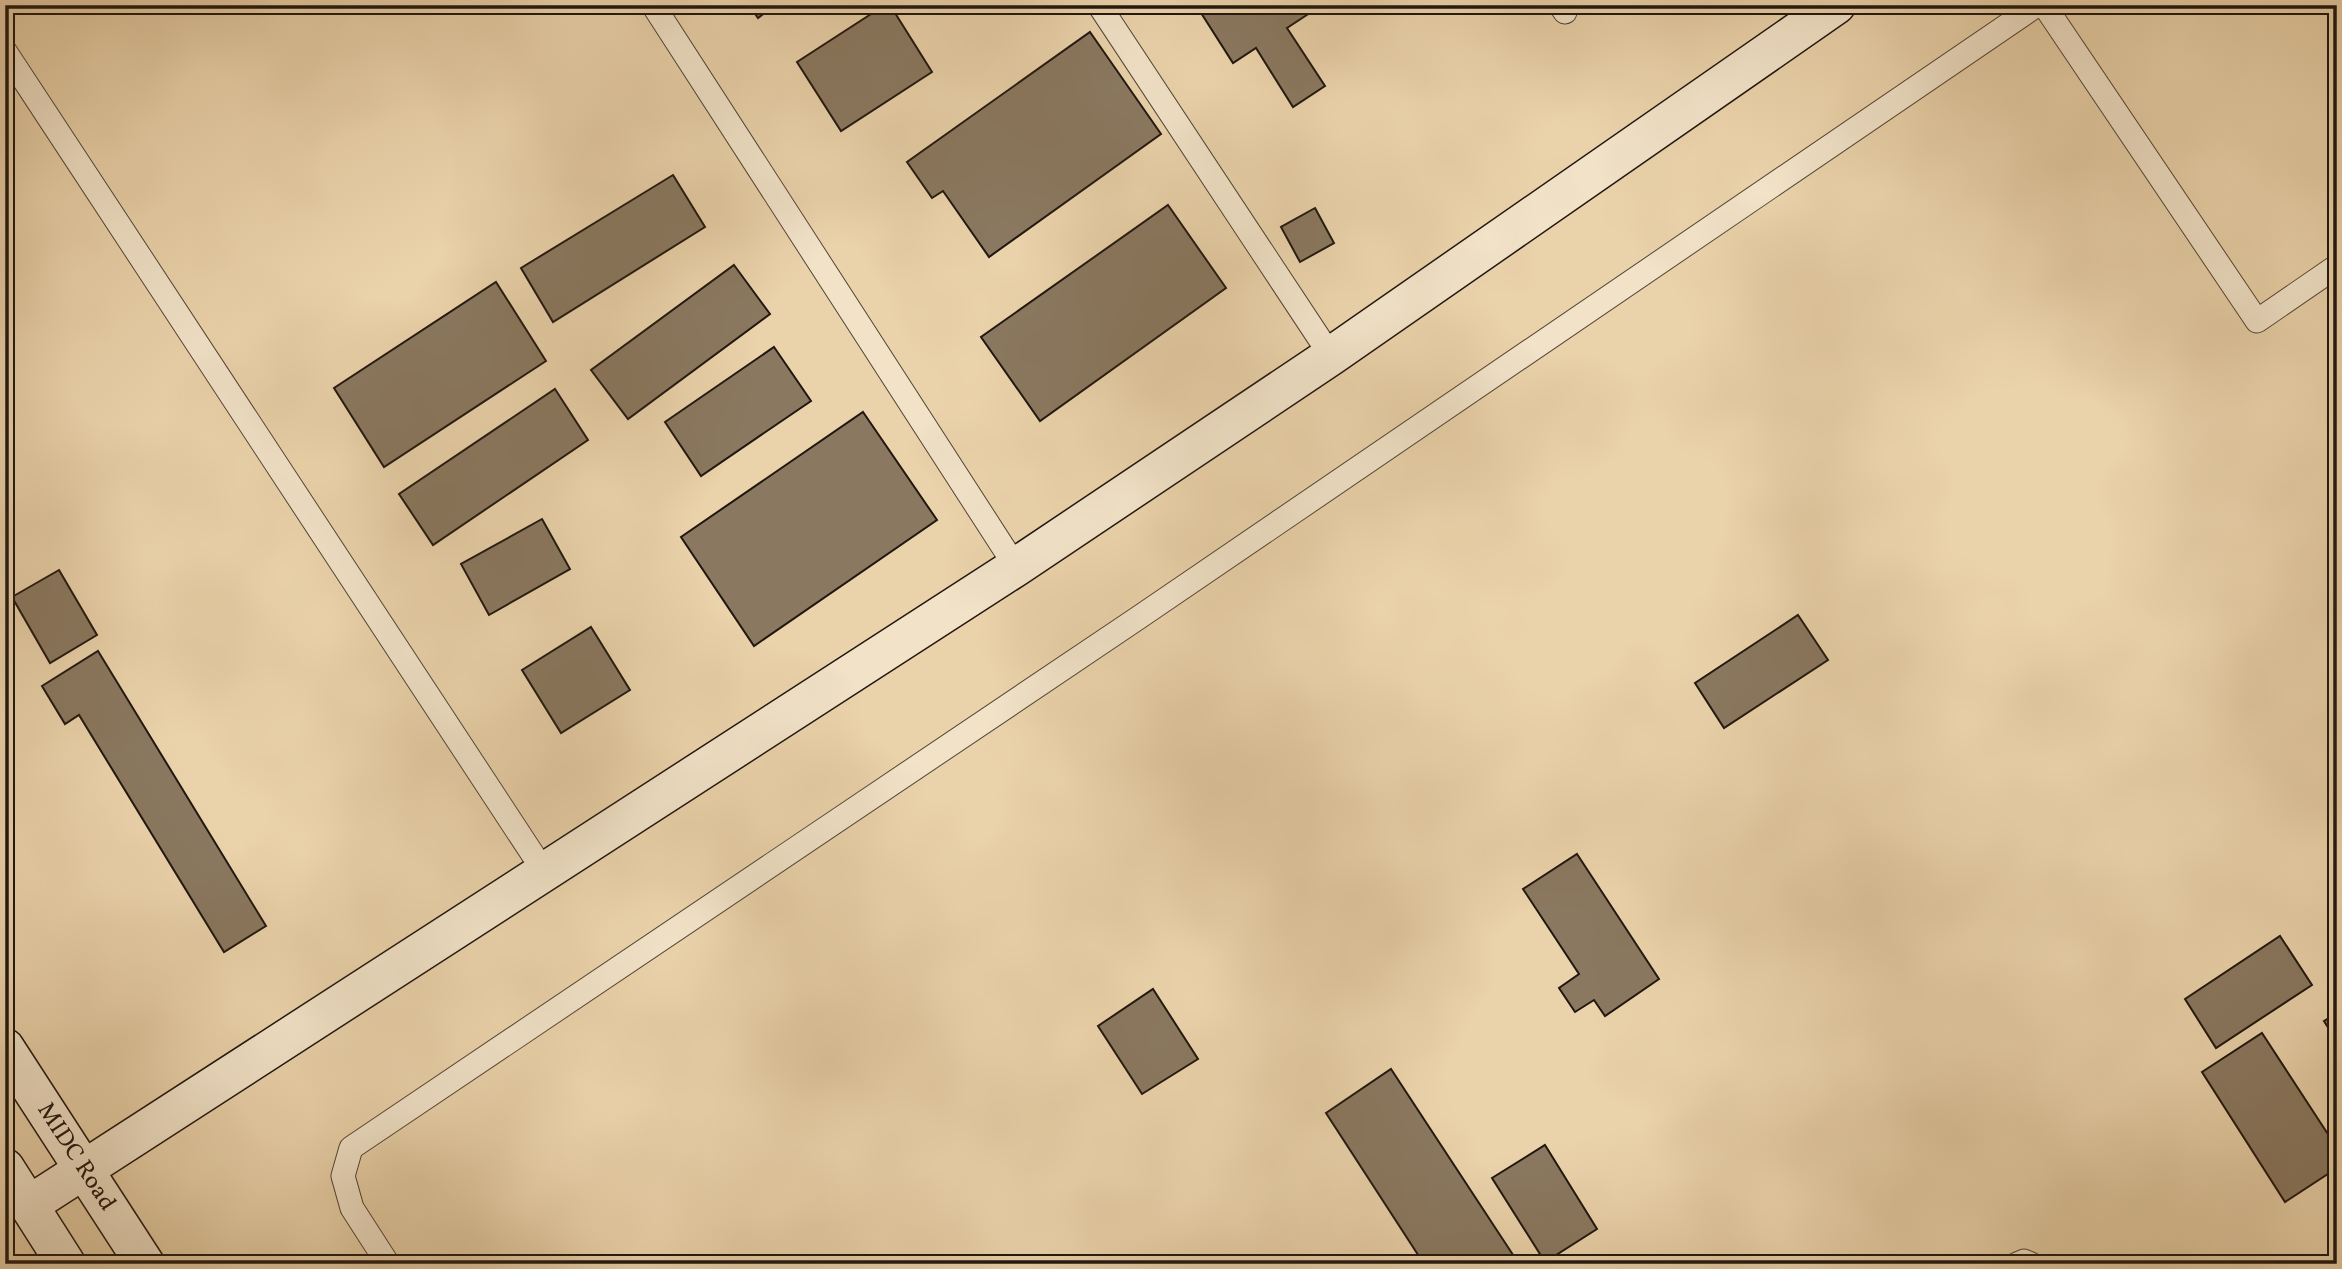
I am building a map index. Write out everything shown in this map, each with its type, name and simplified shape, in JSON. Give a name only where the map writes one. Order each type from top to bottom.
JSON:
[{"type":"main road","points":[[29,1205],[1016,567],[1331,356],[1836,5]]},
{"type":"main road","name":"MIDC Road","points":[[5,1048],[145,1264]]},
{"type":"main road","points":[[5,1168],[66,1264]]},
{"type":"lane","points":[[653,5],[1016,567]]},
{"type":"lane","points":[[1099,5],[1331,356]]},
{"type":"lane","points":[[388,1264],[352,1208],[343,1176],[351,1148],[1138,618],[2037,5]]},
{"type":"lane","points":[[2044,5],[2257,321],[2337,266]]},
{"type":"lane","points":[[5,51],[545,873]]},
{"type":"lane","points":[[2017,1264],[2024,1261],[2031,1264]]},
{"type":"building","points":[[749,5],[775,5],[758,18]]},
{"type":"building","points":[[885,5],[890,5],[932,72],[841,131],[797,62]]},
{"type":"building","points":[[1196,5],[1322,5],[1287,28],[1325,86],[1293,107],[1256,48],[1233,63]]},
{"type":"building","points":[[1090,32],[1161,134],[989,257],[943,191],[932,198],[907,162]]},
{"type":"building","points":[[673,175],[705,227],[553,322],[521,268]]},
{"type":"building","points":[[1168,205],[1226,288],[1040,421],[981,337]]},
{"type":"building","points":[[1315,208],[1334,243],[1300,262],[1281,227]]},
{"type":"building","points":[[734,265],[770,314],[628,419],[591,370]]},
{"type":"building","points":[[496,282],[546,361],[384,467],[334,388]]},
{"type":"building","points":[[774,347],[811,401],[701,476],[665,422]]},
{"type":"building","points":[[555,389],[588,440],[433,545],[399,494]]},
{"type":"building","points":[[863,412],[937,520],[754,646],[681,537]]},
{"type":"building","points":[[542,519],[570,569],[489,615],[461,564]]},
{"type":"building","points":[[59,570],[97,635],[50,663],[12,597]]},
{"type":"building","points":[[1798,615],[1828,660],[1724,728],[1695,683]]},
{"type":"building","points":[[591,627],[630,690],[561,733],[522,670]]},
{"type":"building","points":[[98,651],[266,926],[224,952],[79,715],[65,724],[42,686]]},
{"type":"building","points":[[1577,854],[1659,979],[1605,1016],[1594,1000],[1575,1012],[1559,988],[1579,974],[1523,889]]},
{"type":"building","points":[[2280,936],[2312,985],[2216,1048],[2185,999]]},
{"type":"building","points":[[1153,989],[1198,1059],[1142,1094],[1098,1026]]},
{"type":"building","points":[[2337,1013],[2337,1042],[2324,1021]]},
{"type":"building","points":[[2262,1033],[2337,1148],[2337,1168],[2285,1202],[2202,1072]]},
{"type":"building","points":[[1391,1069],[1519,1264],[1424,1264],[1326,1113]]},
{"type":"building","points":[[1545,1145],[1597,1229],[1545,1262],[1492,1178]]}]
